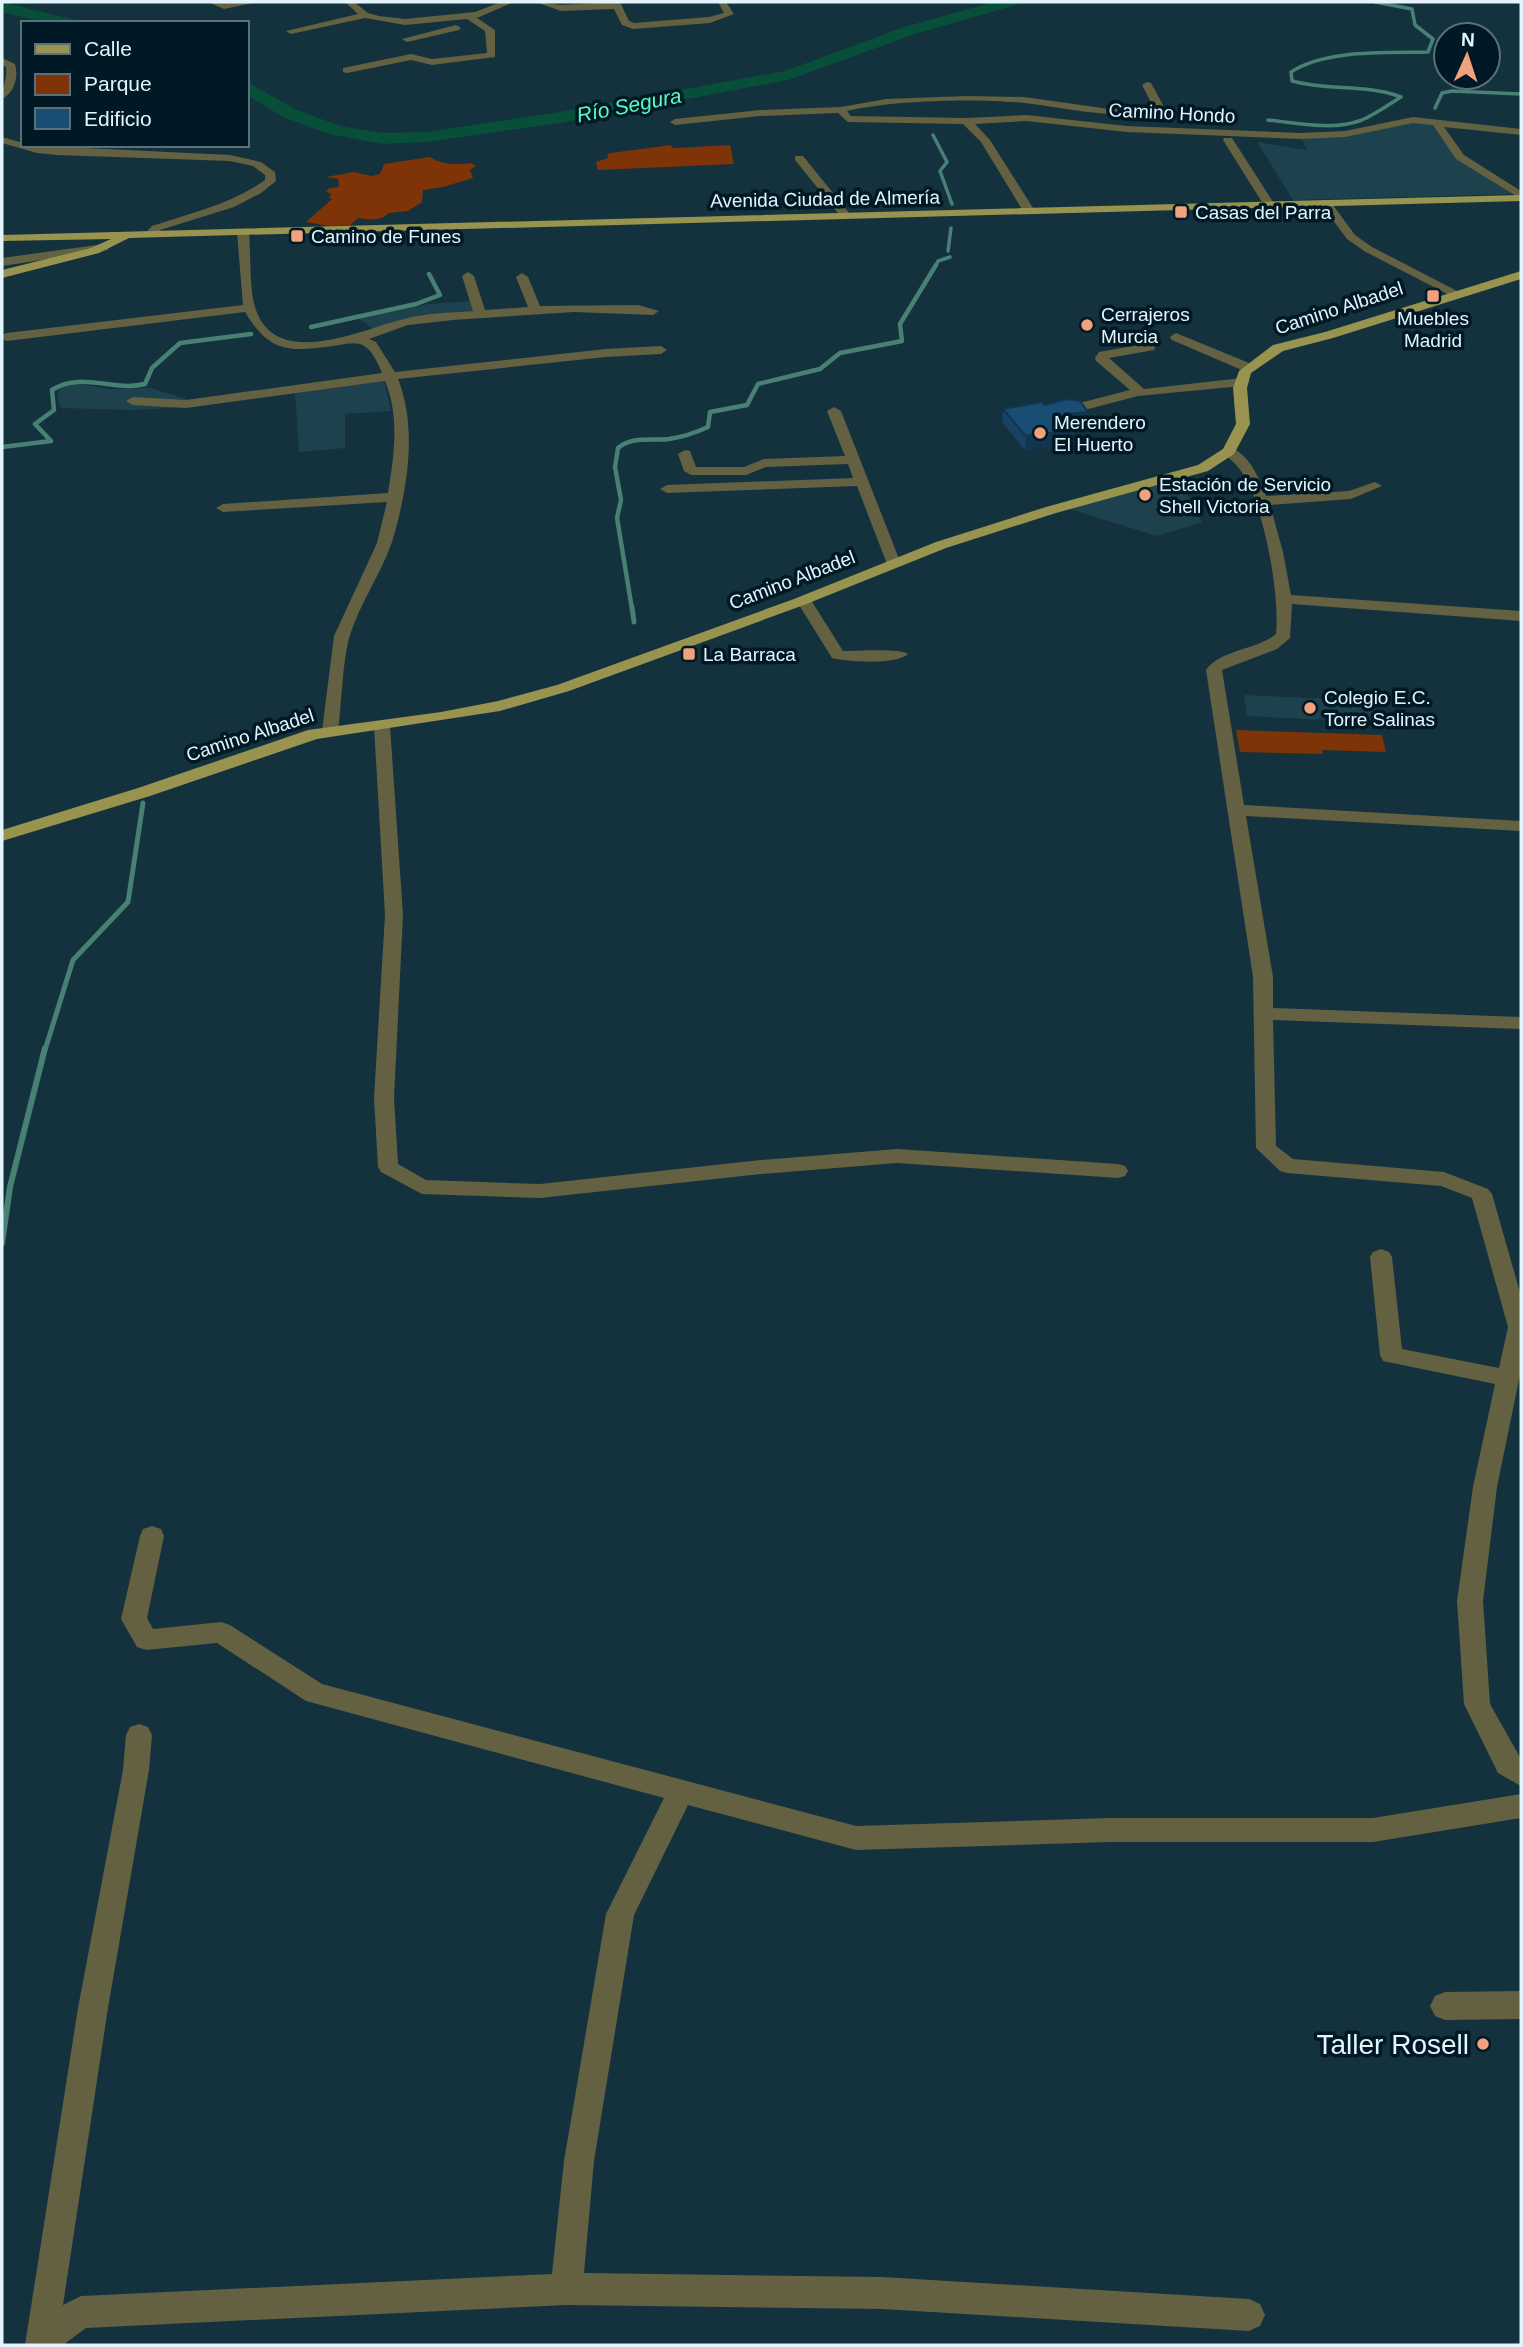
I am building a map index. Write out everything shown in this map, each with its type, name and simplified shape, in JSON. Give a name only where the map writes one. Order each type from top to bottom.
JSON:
[{"type":"main road","name":"Avenida Ciudad de Almería","points":[[2,238],[129,235],[160,230],[243,232],[1521,197]]},
{"type":"main road","points":[[2,274],[27,262],[105,247],[129,235]]},
{"type":"main road","points":[[91,236],[106,240],[105,247]]},
{"type":"main road","name":"Camino Albadel","points":[[2,836],[144,792],[270,747],[330,732],[488,708],[563,688],[804,600],[941,545],[1051,510],[1203,468],[1230,451],[1243,424],[1240,388],[1245,371],[1278,348],[1329,335],[1521,275]]},
{"type":"street","points":[[213,2],[224,6],[252,2]]},
{"type":"street","points":[[347,70],[411,57],[432,62],[494,55],[490,30],[475,19],[380,22],[365,15],[349,2]]},
{"type":"street","points":[[407,39],[475,19],[509,2]]},
{"type":"street","points":[[541,2],[562,8],[617,4],[626,24],[637,26],[710,20],[729,15],[722,2]]},
{"type":"street","points":[[291,31],[365,15]]},
{"type":"street","points":[[2,61],[11,66],[12,71],[8,87],[2,96]]},
{"type":"street","points":[[841,110],[878,101],[1000,98],[1084,108],[1158,108],[1147,85]]},
{"type":"street","name":"Camino Hondo","points":[[675,122],[760,113],[841,110],[848,119],[966,121],[1026,118],[1127,129],[1300,136],[1345,134],[1413,120],[1521,132]]},
{"type":"street","points":[[966,121],[985,140],[1029,211]]},
{"type":"street","points":[[1436,121],[1465,162],[1521,197]]},
{"type":"street","points":[[2,140],[21,145]]},
{"type":"street","points":[[1228,140],[1269,205]]},
{"type":"street","points":[[26,147],[57,152],[230,158],[257,164],[271,174],[272,178],[264,186],[192,224],[160,230]]},
{"type":"street","points":[[799,158],[846,216]]},
{"type":"street","points":[[1326,204],[1351,237],[1368,249],[1457,293]]},
{"type":"street","points":[[192,224],[220,232]]},
{"type":"street","points":[[243,232],[249,308],[262,329],[281,344],[297,347],[355,339],[407,322],[481,315],[624,306],[653,311]]},
{"type":"street","points":[[2,262],[27,262]]},
{"type":"street","points":[[468,276],[481,315]]},
{"type":"street","points":[[522,278],[536,311]]},
{"type":"street","points":[[8,337],[249,308]]},
{"type":"street","points":[[1176,337],[1249,368]]},
{"type":"street","points":[[330,732],[342,636],[384,543],[403,444],[397,393],[391,376],[372,345],[355,339]]},
{"type":"street","points":[[1139,392],[1101,358],[1104,355],[1149,347]]},
{"type":"street","points":[[133,401],[186,404],[391,376],[661,349]]},
{"type":"street","points":[[1073,409],[1139,392],[1242,382]]},
{"type":"street","points":[[834,411],[894,564]]},
{"type":"street","points":[[1230,451],[1248,471],[1261,501],[1276,558],[1286,624],[1284,635],[1271,646],[1219,665],[1214,670],[1263,977],[1266,1148],[1287,1166],[1444,1179],[1481,1194],[1519,1326],[1485,1487],[1470,1601],[1477,1704],[1508,1765],[1521,1774]]},
{"type":"street","points":[[685,454],[691,471],[700,473],[746,471],[764,463],[854,460]]},
{"type":"street","points":[[667,489],[863,482]]},
{"type":"street","points":[[1261,501],[1351,495],[1375,486]]},
{"type":"street","points":[[223,508],[394,497]]},
{"type":"street","points":[[1282,599],[1521,616]]},
{"type":"street","points":[[804,600],[838,655],[873,657],[900,654]]},
{"type":"street","points":[[382,726],[394,915],[384,1098],[388,1167],[422,1187],[540,1191],[761,1167],[897,1156],[1118,1171]]},
{"type":"street","points":[[1235,810],[1521,826]]},
{"type":"street","points":[[1263,1014],[1521,1023]]},
{"type":"street","points":[[1381,1257],[1391,1355],[1508,1378]]},
{"type":"street","points":[[152,1536],[134,1619],[146,1640],[220,1632],[315,1693],[856,1838],[1109,1830],[1373,1829],[1521,1807]]},
{"type":"street","points":[[42,2343],[93,2008],[136,1770],[139,1735]]},
{"type":"street","points":[[566,2289],[579,2161],[620,1914],[681,1792]]},
{"type":"street","points":[[1444,2006],[1521,2005]]},
{"type":"street","points":[[42,2343],[80,2312],[566,2289],[883,2293],[1249,2315]]},
{"type":"shaded area","points":[[1413,120],[1436,122],[1460,157],[1517,194],[1293,200],[1257,142],[1307,150],[1300,136],[1345,134]]},
{"type":"shaded area","points":[[471,301],[477,313],[428,317],[376,331],[358,318],[429,304]]},
{"type":"shaded area","points":[[384,381],[391,411],[345,414],[345,448],[299,452],[295,393]]},
{"type":"shaded area","points":[[74,383],[109,389],[150,388],[187,399],[187,407],[134,410],[60,408],[57,396],[61,387]]},
{"type":"shaded area","name":"Estación de Servicio Shell Victoria","points":[[1177,475],[1202,522],[1157,536],[1063,507]]},
{"type":"shaded area","name":"Colegio E.C. Torre Salinas","points":[[1244,695],[1373,701],[1377,722],[1247,716]]},
{"type":"green space","points":[[671,145],[676,148],[730,145],[734,164],[598,170],[596,162],[608,158],[607,154]]},
{"type":"green space","points":[[430,157],[450,164],[471,163],[476,166],[470,170],[473,178],[423,190],[422,202],[408,211],[389,213],[375,219],[358,218],[350,225],[329,226],[306,222],[332,199],[329,198],[331,194],[326,192],[329,188],[339,187],[338,179],[326,177],[354,172],[371,176],[380,174],[384,164]]},
{"type":"green space","points":[[1236,730],[1382,735],[1386,752],[1240,752]]},
{"type":"building","points":[[1067,399],[1080,401],[1088,412],[1068,414],[1074,424],[1061,426],[1065,431],[1026,436],[1003,409],[1042,402],[1045,405]]},
{"type":"waterway","name":"Río Segura","points":[[248,88],[274,105],[319,126],[382,139],[426,137],[636,104],[788,75],[909,30],[1011,2]]},
{"type":"waterway","points":[[1268,120],[1316,125],[1351,123],[1372,115],[1401,97],[1374,90],[1292,81],[1291,72],[1321,59],[1357,54],[1428,52],[1433,39],[1415,25],[1412,9],[1375,2]]},
{"type":"waterway","name":"Río Segura","points":[[2,7],[61,21]]},
{"type":"waterway","points":[[1435,108],[1442,93],[1452,91],[1521,94]]},
{"type":"waterway","points":[[933,135],[947,162],[940,171],[952,204]]},
{"type":"waterway","points":[[948,251],[951,228]]},
{"type":"waterway","points":[[936,265],[938,261],[950,257]]},
{"type":"waterway","points":[[632,609],[617,518],[621,500],[615,467],[618,448],[636,440],[669,439],[698,431],[708,427],[710,412],[747,405],[758,384],[820,369],[840,353],[902,341],[900,324],[936,265]]},
{"type":"waterway","points":[[311,327],[416,304],[440,295],[429,274]]},
{"type":"waterway","points":[[2,447],[51,441],[35,424],[54,410],[52,390],[63,385],[74,382],[121,386],[145,384],[152,368],[180,343],[251,334]]},
{"type":"waterway","points":[[632,607],[634,622]]},
{"type":"waterway","points":[[45,1050],[73,960],[128,902],[143,803]]},
{"type":"waterway","points":[[2,1243],[10,1187],[45,1048]]},
{"type":"place","name":"Casas del Parra","points":[[1181,212]]},
{"type":"place","name":"Camino de Funes","points":[[297,236]]},
{"type":"place","name":"Muebles Madrid","points":[[1433,296]]},
{"type":"place","name":"Cerrajeros Murcia","points":[[1087,325]]},
{"type":"place","name":"Merendero El Huerto","points":[[1040,433]]},
{"type":"place","name":"Estación de Servicio Shell Victoria","points":[[1145,495]]},
{"type":"place","name":"La Barraca","points":[[689,654]]},
{"type":"place","name":"Colegio E.C. Torre Salinas","points":[[1310,708]]},
{"type":"place","name":"Taller Rosell","points":[[1483,2044]]}]
